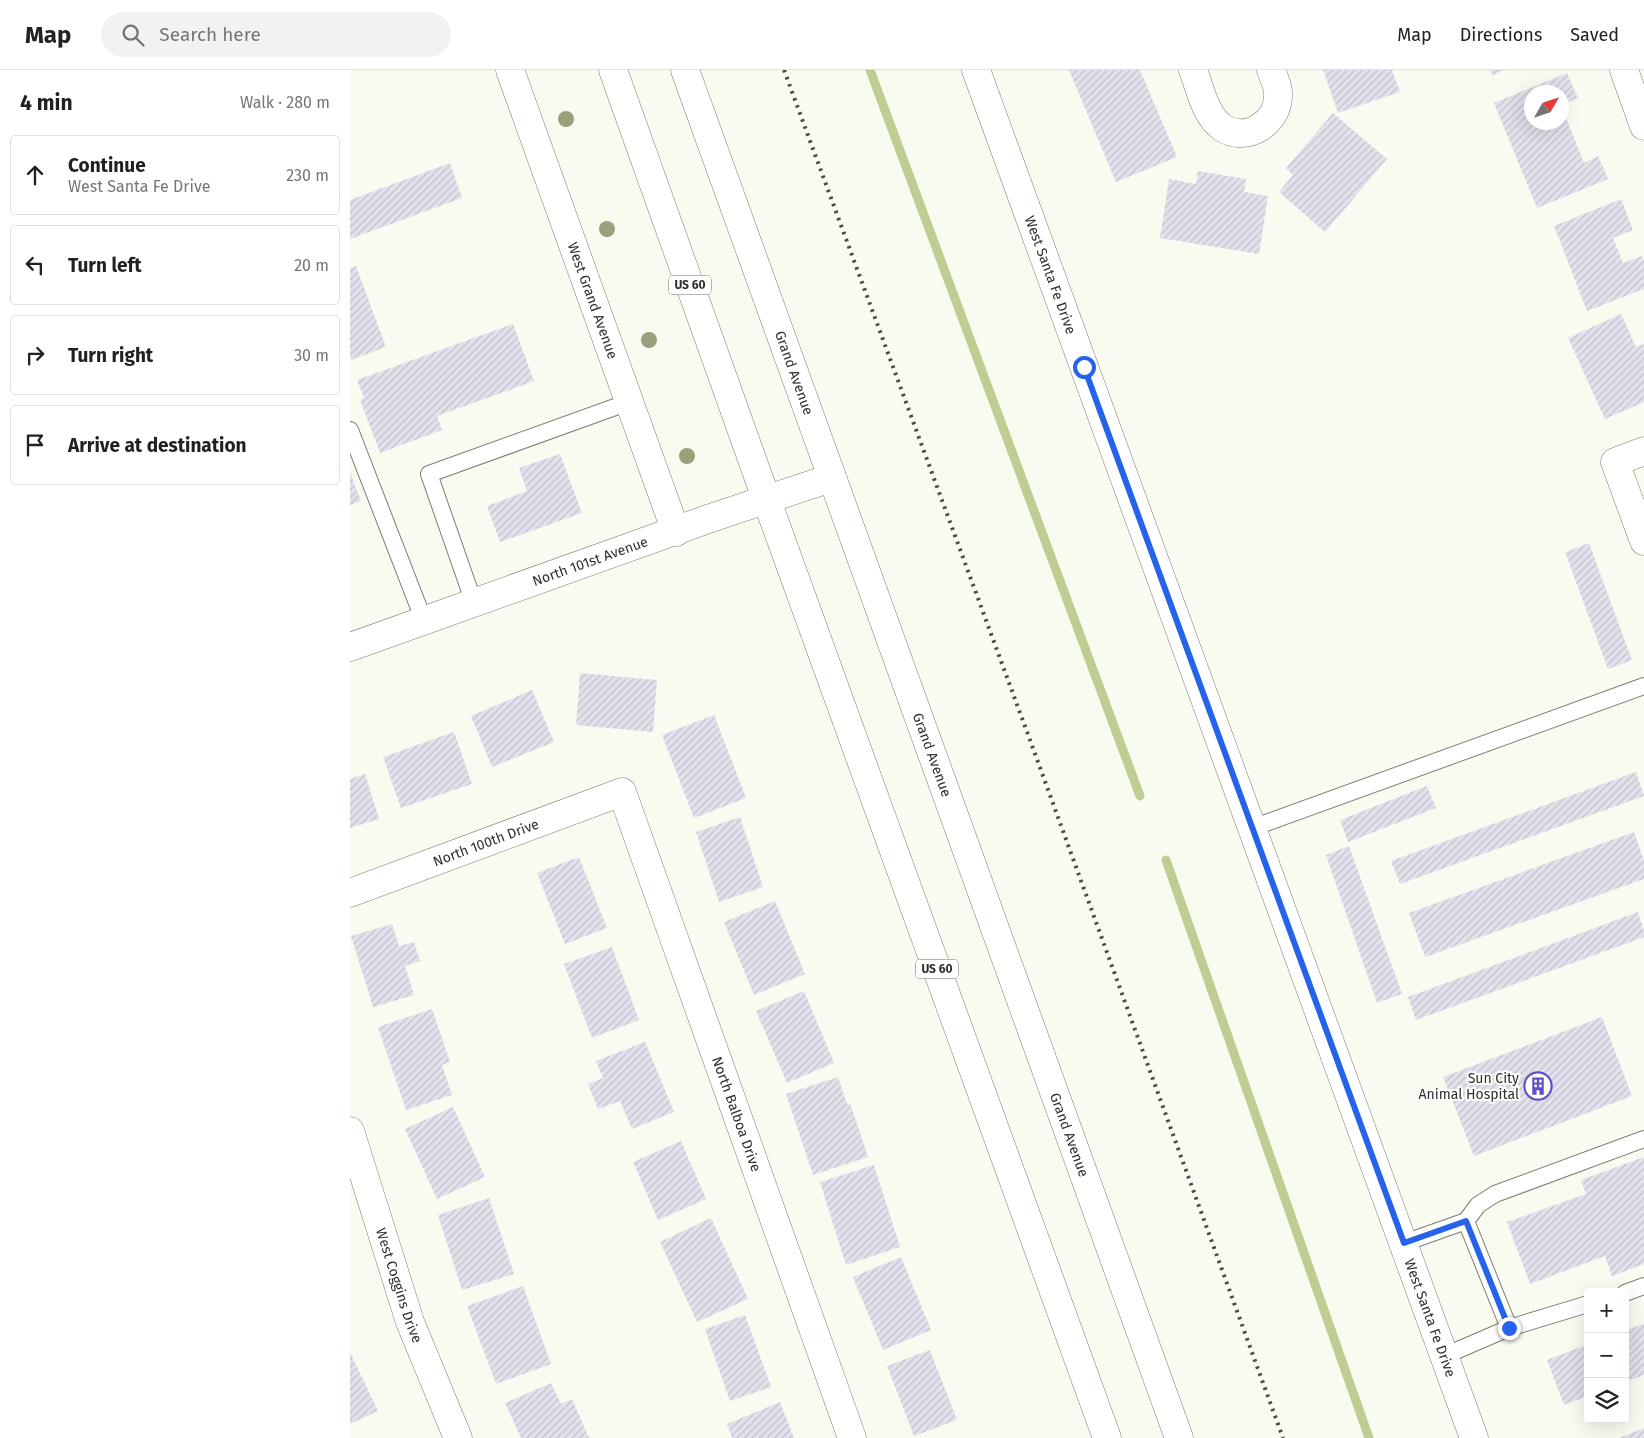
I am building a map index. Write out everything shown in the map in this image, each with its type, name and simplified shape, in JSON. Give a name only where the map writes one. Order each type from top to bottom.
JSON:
[{"type":"main road","name":"US 60","points":[[613,70],[767,501],[1107,1438]]},
{"type":"main road","name":"Grand Avenue","points":[[685,70],[1179,1438]]},
{"type":"main road","name":"West Santa Fe Drive","points":[[976,70],[1474,1438]]},
{"type":"main road","points":[[1193,70],[1213,118],[1222,128],[1235,133],[1252,132],[1266,124],[1274,111],[1278,96],[1271,70]]},
{"type":"main road","points":[[1624,70],[1644,126]]},
{"type":"main road","name":"West Grand Avenue","points":[[516,72],[629,402],[676,532]]},
{"type":"main road","points":[[1644,451],[1615,462],[1644,541]]},
{"type":"main road","name":"North 101st Avenue","points":[[350,647],[708,519],[767,501],[831,478]]},
{"type":"main road","name":"North 100th Drive","points":[[350,893],[622,792]]},
{"type":"main road","name":"North Balboa Drive","points":[[622,792],[852,1438]]},
{"type":"main road","name":"West Coggins Drive","points":[[350,1131],[410,1322],[458,1438]]},
{"type":"lane","points":[[474,603],[429,474],[629,402]]},
{"type":"lane","points":[[350,430],[424,621]]},
{"type":"lane","points":[[1252,828],[1644,686]]},
{"type":"lane","points":[[1404,1243],[1466,1221],[1478,1205],[1495,1194],[1644,1139]]},
{"type":"lane","points":[[1466,1221],[1509,1328]]},
{"type":"lane","points":[[1629,1292],[1644,1286]]},
{"type":"lane","points":[[1444,1356],[1509,1328],[1584,1305]]},
{"type":"building","points":[[1069,70],[1140,70],[1177,157],[1116,182]]},
{"type":"building","points":[[1323,70],[1392,70],[1400,92],[1338,113]]},
{"type":"building","points":[[1490,70],[1505,70],[1492,75]]},
{"type":"building","points":[[1567,73],[1578,98],[1569,102],[1569,85],[1538,85]]},
{"type":"building","points":[[1524,91],[1524,130],[1569,130],[1569,126],[1584,163],[1598,156],[1608,179],[1537,208],[1494,103]]},
{"type":"building","points":[[1333,113],[1387,159],[1325,232],[1279,192],[1293,175],[1286,168]]},
{"type":"building","points":[[450,163],[462,198],[350,239],[350,200]]},
{"type":"building","points":[[1198,171],[1246,179],[1244,192],[1268,196],[1259,254],[1160,238],[1169,179],[1196,184]]},
{"type":"building","points":[[1621,199],[1633,230],[1613,238],[1623,263],[1642,256],[1644,261],[1644,289],[1587,311],[1554,226]]},
{"type":"building","points":[[356,266],[386,347],[351,360],[350,268]]},
{"type":"building","points":[[1621,314],[1636,347],[1644,344],[1644,402],[1605,419],[1568,338]]},
{"type":"building","points":[[513,324],[534,381],[437,416],[442,430],[380,453],[360,400],[364,398],[357,380]]},
{"type":"building","points":[[560,454],[582,513],[500,542],[487,506],[527,491],[519,468]]},
{"type":"building","points":[[350,472],[361,501],[350,505]]},
{"type":"building","points":[[1589,543],[1632,660],[1608,669],[1565,552]]},
{"type":"building","points":[[580,673],[657,680],[653,732],[576,725]]},
{"type":"building","points":[[532,690],[554,742],[492,767],[471,716]]},
{"type":"building","points":[[714,715],[746,798],[694,818],[662,735]]},
{"type":"building","points":[[454,732],[472,784],[401,808],[383,757]]},
{"type":"building","points":[[1636,772],[1644,796],[1400,884],[1391,861]]},
{"type":"building","points":[[365,774],[379,819],[350,828],[350,779]]},
{"type":"building","points":[[1427,786],[1436,808],[1348,842],[1340,820]]},
{"type":"building","points":[[740,817],[763,887],[719,902],[696,832]]},
{"type":"building","points":[[1634,832],[1644,861],[1644,879],[1425,957],[1409,913]]},
{"type":"building","points":[[1349,846],[1402,994],[1377,1003],[1326,855]]},
{"type":"building","points":[[579,857],[607,928],[565,944],[537,873]]},
{"type":"building","points":[[775,901],[805,974],[754,995],[724,922]]},
{"type":"building","points":[[1638,912],[1644,937],[1416,1020],[1408,997]]},
{"type":"building","points":[[392,924],[399,946],[414,942],[420,961],[405,966],[414,995],[373,1007],[351,936]]},
{"type":"building","points":[[612,947],[639,1020],[592,1038],[564,964]]},
{"type":"building","points":[[804,991],[834,1063],[787,1083],[756,1011]]},
{"type":"building","points":[[432,1009],[450,1062],[442,1065],[452,1095],[406,1110],[378,1027]]},
{"type":"building","name":"Sun City Animal Hospital","points":[[1602,1017],[1632,1096],[1474,1156],[1443,1077]]},
{"type":"building","points":[[645,1042],[674,1112],[632,1129],[620,1101],[598,1109],[588,1084],[603,1078],[596,1061]]},
{"type":"building","points":[[838,1077],[847,1104],[850,1103],[868,1157],[813,1175],[786,1094]]},
{"type":"building","points":[[453,1107],[485,1177],[437,1199],[405,1129]]},
{"type":"building","points":[[681,1141],[706,1199],[658,1220],[633,1162]]},
{"type":"building","points":[[1644,1157],[1644,1264],[1612,1276],[1605,1256],[1530,1284],[1507,1222],[1586,1194],[1581,1180]]},
{"type":"building","points":[[874,1165],[900,1247],[846,1265],[820,1182]]},
{"type":"building","points":[[489,1198],[514,1274],[462,1290],[438,1215]]},
{"type":"building","points":[[711,1218],[748,1299],[697,1322],[660,1242]]},
{"type":"building","points":[[901,1257],[931,1330],[883,1350],[853,1277]]},
{"type":"building","points":[[523,1286],[551,1364],[496,1384],[467,1306]]},
{"type":"building","points":[[745,1315],[771,1387],[730,1401],[705,1329]]},
{"type":"building","points":[[1644,1324],[1644,1375],[1629,1381],[1629,1333],[1629,1329]]},
{"type":"building","points":[[1584,1346],[1584,1398],[1564,1405],[1547,1360]]},
{"type":"building","points":[[930,1350],[957,1420],[914,1436],[887,1366]]},
{"type":"building","points":[[350,1352],[378,1411],[350,1424]]},
{"type":"building","points":[[551,1383],[561,1404],[572,1399],[589,1438],[521,1438],[505,1403]]},
{"type":"building","points":[[780,1402],[794,1438],[732,1438],[727,1424]]},
{"type":"building","points":[[1644,1428],[1644,1438],[1619,1438]]},
{"type":"waterway","points":[[870,70],[1140,796]]},
{"type":"waterway","points":[[1166,860],[1369,1438]]},
{"type":"railway","points":[[784,70],[1030,740],[1283,1438]]},
{"type":"place","name":"Sun City Animal Hospital","points":[[1538,1086]]},
{"type":"route","points":[[1084,367],[1404,1243],[1466,1221],[1509,1328]]}]
